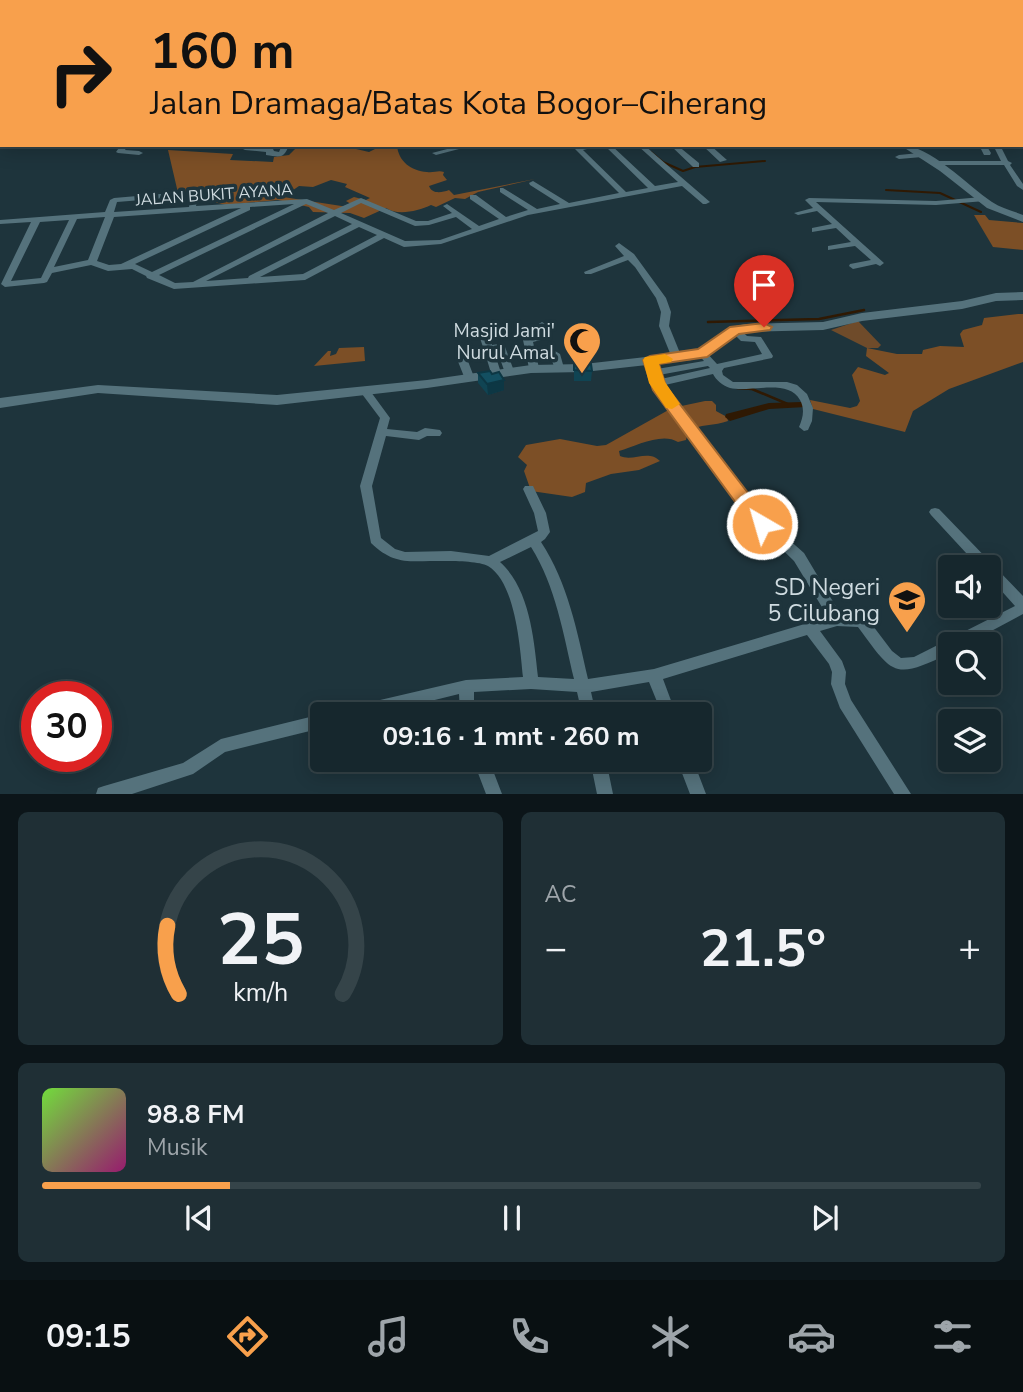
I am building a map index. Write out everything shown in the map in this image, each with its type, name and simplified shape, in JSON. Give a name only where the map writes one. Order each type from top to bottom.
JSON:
[{"type":"street","points":[[908,0],[987,0]]},
{"type":"street","points":[[124,147],[120,152],[139,153]]},
{"type":"street","points":[[248,147],[247,149],[271,150],[269,153],[282,154],[285,147]]},
{"type":"street","points":[[436,153],[455,149],[454,147]]},
{"type":"street","points":[[576,147],[624,194]]},
{"type":"street","points":[[609,147],[654,189]]},
{"type":"street","points":[[642,147],[706,202]]},
{"type":"street","points":[[675,147],[696,165]]},
{"type":"street","points":[[708,147],[723,159]]},
{"type":"street","points":[[907,147],[995,208],[1023,219]]},
{"type":"street","points":[[983,147],[986,153]]},
{"type":"street","points":[[997,147],[1023,191]]},
{"type":"street","points":[[899,157],[919,155]]},
{"type":"street","points":[[933,163],[1008,163]]},
{"type":"street","points":[[533,183],[568,205]]},
{"type":"street","name":"JALAN BUKIT AYANA","points":[[0,222],[307,201],[404,244],[442,242],[535,211],[684,183]]},
{"type":"street","points":[[503,190],[535,211]]},
{"type":"street","points":[[92,262],[114,200],[195,193],[192,209]]},
{"type":"street","points":[[473,197],[505,220]]},
{"type":"street","points":[[853,266],[879,262],[809,201],[958,202],[982,199]]},
{"type":"street","points":[[191,285],[361,200],[415,224],[429,223],[457,214]]},
{"type":"street","points":[[150,275],[307,201]]},
{"type":"street","points":[[121,267],[256,204]]},
{"type":"street","points":[[447,206],[478,229]]},
{"type":"street","points":[[798,213],[817,209]]},
{"type":"street","points":[[36,221],[5,284],[44,280],[73,219]]},
{"type":"street","points":[[247,281],[359,224]]},
{"type":"street","points":[[815,230],[836,226]]},
{"type":"street","points":[[49,271],[92,262],[108,268],[133,266],[174,286],[306,277],[384,235]]},
{"type":"street","points":[[831,248],[856,243]]},
{"type":"street","points":[[619,246],[631,256],[663,304],[667,321],[664,326],[677,358]]},
{"type":"street","points":[[588,272],[631,256]]},
{"type":"street","points":[[0,403],[98,388],[270,400],[534,368],[653,372],[709,362],[735,330],[824,326],[872,316],[962,305],[996,296],[1023,296]]},
{"type":"street","points":[[534,368],[528,340],[545,337],[542,325]]},
{"type":"street","points":[[653,372],[677,358],[725,365],[768,356],[759,340],[744,340],[735,330]]},
{"type":"street","points":[[483,332],[489,349]]},
{"type":"street","points":[[574,333],[578,344],[575,353],[584,368]]},
{"type":"street","points":[[469,377],[459,356],[489,349],[501,348],[502,372]]},
{"type":"street","points":[[555,354],[559,368]]},
{"type":"street","points":[[709,362],[723,382],[731,385],[795,387],[804,395],[806,402],[804,427]]},
{"type":"street","points":[[653,372],[693,432],[756,517],[799,557],[837,620]]},
{"type":"street","points":[[364,390],[385,418],[366,486],[378,544],[400,558],[440,556],[490,561],[541,536],[544,527],[529,489]]},
{"type":"street","points":[[383,432],[419,436],[425,432],[436,433]]},
{"type":"street","points":[[935,512],[976,555]]},
{"type":"street","points":[[533,540],[548,564],[563,602],[587,702]]},
{"type":"street","points":[[490,561],[514,595],[526,638],[531,683]]},
{"type":"street","points":[[976,632],[1023,607],[1001,582]]},
{"type":"street","points":[[400,702],[466,686],[531,683],[584,686],[654,675],[837,620],[862,622],[887,655],[899,664],[915,663],[938,652]]},
{"type":"street","points":[[811,630],[835,661],[840,694],[845,703],[903,793]]},
{"type":"street","points":[[654,675],[664,702]]},
{"type":"street","points":[[466,686],[467,702]]},
{"type":"street","points":[[104,793],[187,769],[221,746],[310,724]]},
{"type":"street","points":[[486,772],[494,793]]},
{"type":"street","points":[[601,772],[606,793]]},
{"type":"street","points":[[690,772],[698,793]]},
{"type":"shaded area","points":[[303,147],[355,147],[369,152],[379,147],[397,147],[400,156],[411,167],[421,171],[444,172],[447,180],[429,186],[435,192],[449,190],[454,195],[535,179],[478,192],[465,199],[455,198],[436,207],[431,205],[402,212],[386,208],[364,218],[350,213],[313,212],[309,207],[278,200],[226,205],[178,193],[168,150],[233,154],[230,160],[273,162],[274,157],[289,155],[296,148]],"holes":[[[331,180],[347,184],[345,187],[370,198],[366,200],[354,197],[346,201],[351,204],[348,207],[283,197],[299,186],[313,187]]]},
{"type":"shaded area","points":[[974,215],[985,215],[989,220],[1023,223],[1023,250],[993,247]]},
{"type":"shaded area","points":[[1023,314],[1023,362],[949,389],[913,411],[905,432],[813,409],[810,400],[850,408],[857,406],[860,401],[852,375],[858,367],[885,375],[889,373],[866,356],[867,348],[897,354],[922,354],[923,350],[940,346],[964,347],[960,334],[963,330],[982,325],[984,318]]},
{"type":"shaded area","points":[[858,321],[881,345],[878,348],[867,348],[831,330]]},
{"type":"shaded area","points":[[364,347],[365,361],[314,366],[328,351],[331,351],[330,356],[336,354],[339,348]]},
{"type":"shaded area","points":[[712,401],[716,405],[716,411],[727,417],[728,421],[692,429],[688,431],[686,440],[678,442],[672,439],[657,439],[619,451],[620,456],[651,456],[660,461],[639,470],[611,474],[586,483],[585,492],[572,497],[531,491],[524,471],[527,465],[518,457],[526,445],[560,439],[597,446],[606,445],[672,408]]},
{"type":"building","points":[[591,364],[592,371],[574,370],[574,365]]},
{"type":"building","points":[[490,371],[492,374],[499,372],[504,380],[487,384],[478,373]]},
{"type":"waterway","points":[[354,0],[364,0]]},
{"type":"waterway","points":[[410,0],[419,0]]},
{"type":"waterway","points":[[651,152],[663,162],[683,171],[695,167],[765,161]]},
{"type":"waterway","points":[[886,190],[940,193],[981,212]]},
{"type":"waterway","points":[[708,322],[819,319],[864,310]]},
{"type":"waterway","points":[[737,388],[752,389],[790,405]]},
{"type":"waterway","points":[[730,417],[769,406],[802,405]]},
{"type":"slow traffic","points":[[665,359],[650,360],[657,383],[672,404]]},
{"type":"place","name":"Masjid Jami' Nurul Amal","points":[[582,375]]},
{"type":"place","name":"SD Negeri 5 Cilubang","points":[[907,634]]},
{"type":"route","points":[[762,524],[667,398],[653,373],[650,360],[692,356],[706,351],[735,330],[764,327]]}]
